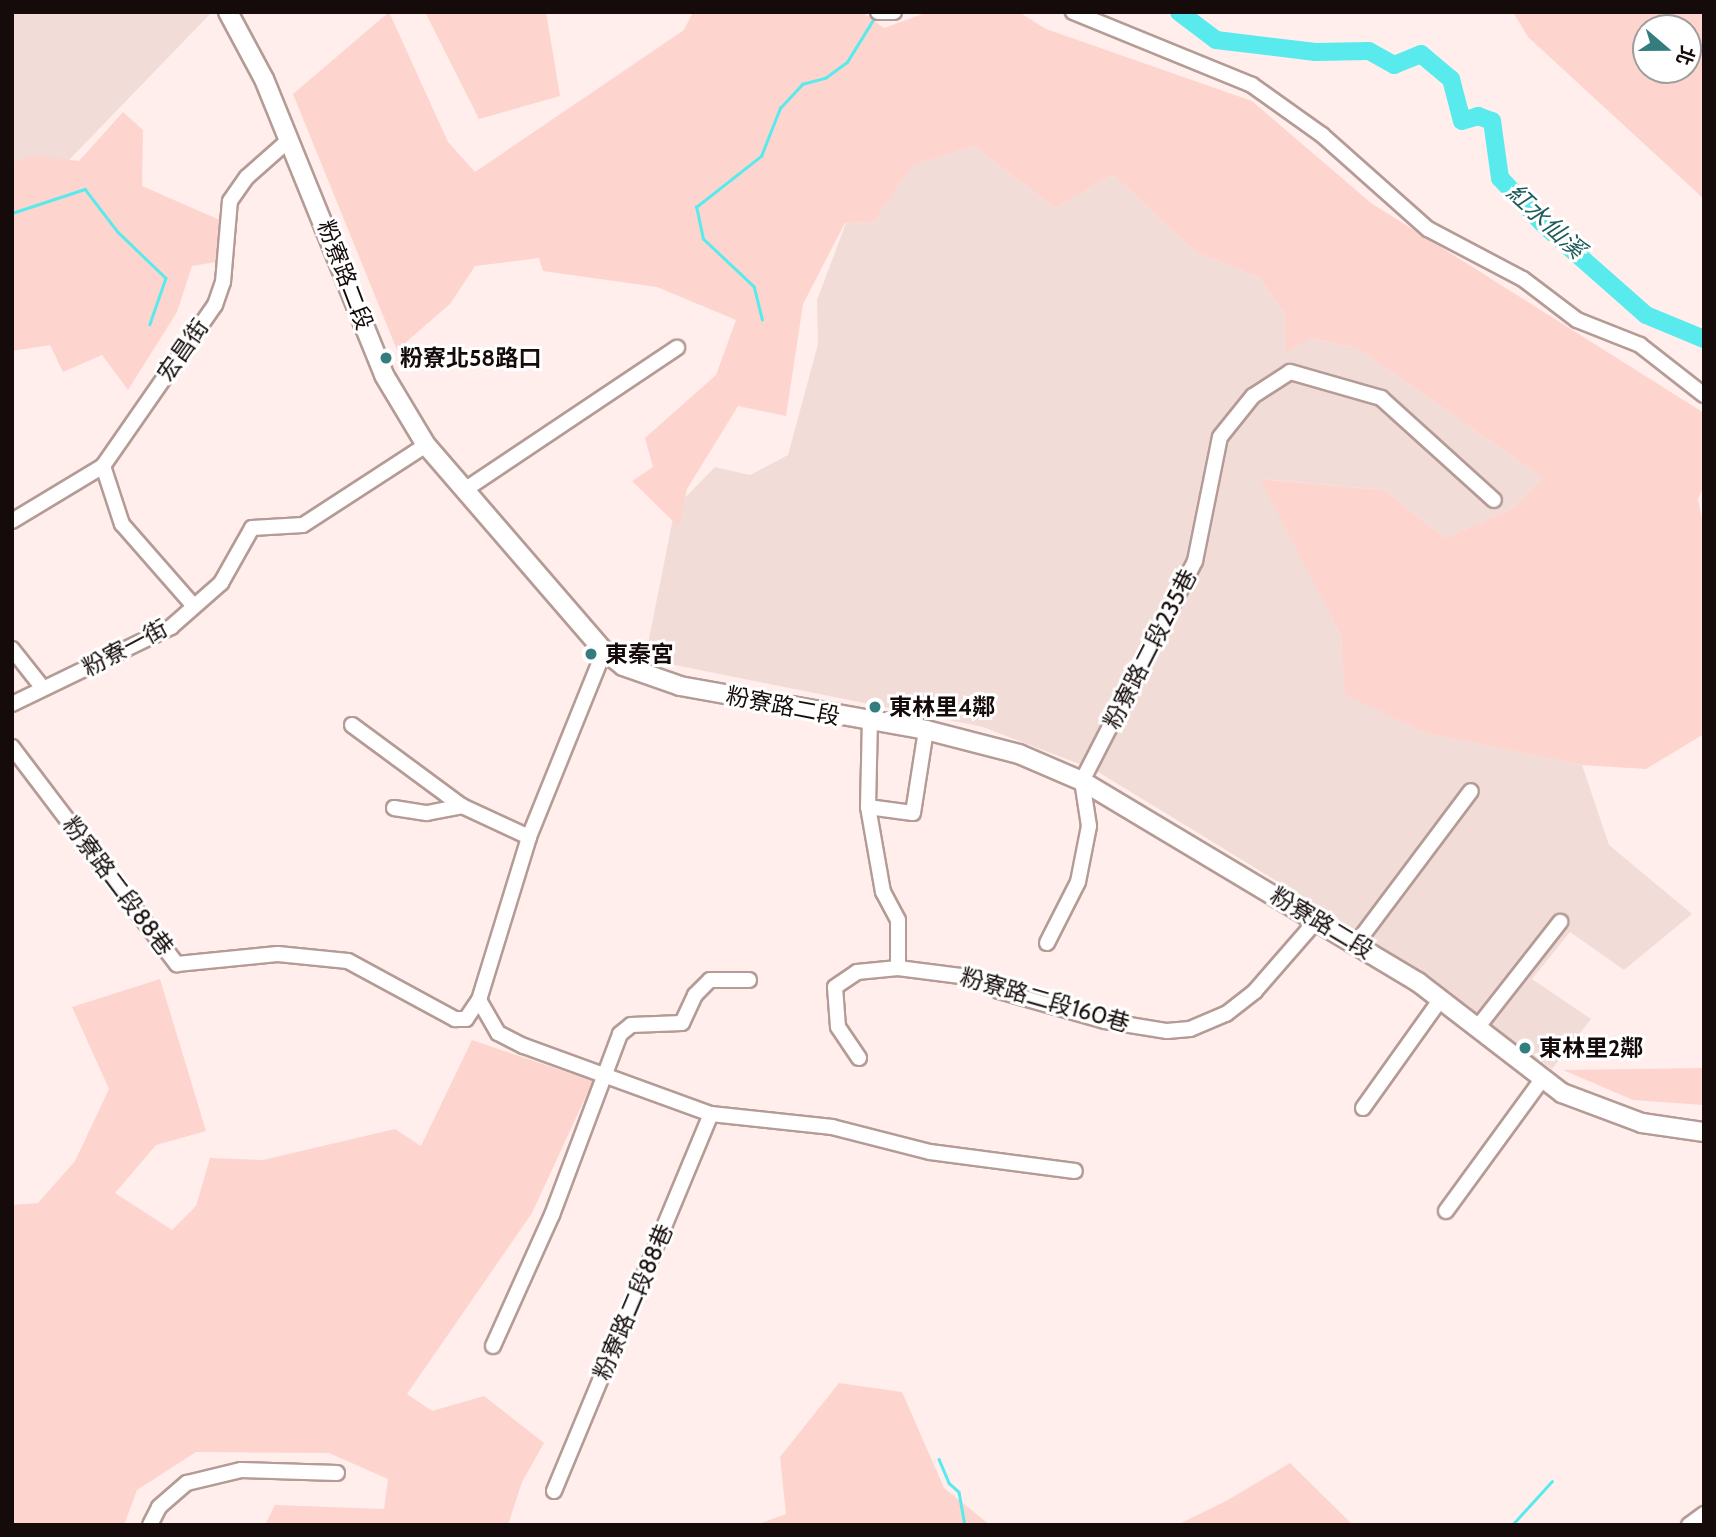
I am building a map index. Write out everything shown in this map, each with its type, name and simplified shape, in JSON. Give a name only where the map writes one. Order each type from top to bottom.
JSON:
[{"type":"main road","name":"粉寮路二段","points":[[228,12],[264,79],[290,139],[384,375],[426,444],[604,651],[623,666],[680,686],[926,730],[1019,754],[1082,781],[1356,944],[1440,1000],[1543,1078],[1584,1105],[1642,1123],[1704,1132]]},
{"type":"main road","name":"粉寮路二段","points":[[243,12],[264,79]]},
{"type":"street","points":[[1073,12],[1252,85],[1322,135],[1428,229],[1522,279],[1577,320],[1640,345],[1704,395]]},
{"type":"street","name":"宏昌街","points":[[12,521],[103,466],[215,305],[223,282],[230,201],[247,177],[290,139]]},
{"type":"street","points":[[466,489],[495,465],[677,348]]},
{"type":"street","name":"粉寮路二段235巷","points":[[1082,781],[1195,561],[1220,437],[1253,396],[1290,372],[1381,398],[1494,500]]},
{"type":"street","name":"粉寮一街","points":[[12,704],[42,687],[98,666],[171,627],[192,604],[221,583],[252,528],[303,525],[426,444]]},
{"type":"street","points":[[103,466],[122,524],[192,604]]},
{"type":"street","points":[[12,649],[42,687]]},
{"type":"street","points":[[604,651],[529,837],[479,1000],[498,1034],[603,1079],[711,1114],[881,1136],[930,1152],[1075,1171]]},
{"type":"street","points":[[870,722],[868,807],[878,874],[898,920],[898,968]]},
{"type":"street","points":[[352,725],[462,806],[529,837]]},
{"type":"street","points":[[868,807],[913,813],[926,730]]},
{"type":"street","name":"粉寮路二段88巷","points":[[12,747],[177,964],[303,955],[348,961],[455,1019],[466,1019],[479,1000]]},
{"type":"street","points":[[1047,943],[1078,882],[1089,826],[1082,781]]},
{"type":"street","points":[[1356,944],[1471,791]]},
{"type":"street","points":[[394,808],[427,813],[462,806]]},
{"type":"street","name":"粉寮路二段160巷","points":[[859,1058],[838,1027],[835,987],[857,972],[898,968],[976,978],[999,991],[1105,1021],[1167,1031],[1190,1030],[1226,1014],[1255,992],[1317,920]]},
{"type":"street","points":[[1477,1028],[1560,922]]},
{"type":"street","points":[[493,1346],[552,1214],[620,1034],[631,1025],[682,1023],[695,995],[710,980],[749,980]]},
{"type":"street","points":[[1363,1108],[1440,1000]]},
{"type":"street","points":[[1446,1211],[1543,1078]]},
{"type":"street","name":"粉寮路二段88巷","points":[[554,1491],[711,1114]]},
{"type":"street","points":[[150,1525],[159,1507],[187,1483],[241,1470],[337,1473]]},
{"type":"street","points":[[1689,1525],[1704,1514]]},
{"type":"shaded area","points":[[12,12],[212,12],[43,187],[12,193]]},
{"type":"shaded area","points":[[389,12],[448,142],[475,172],[684,30],[693,12],[862,12],[884,28],[928,12],[1019,12],[1046,29],[1252,101],[1371,203],[1704,413],[1704,485],[1698,499],[1704,530],[1704,734],[1646,769],[1582,765],[1424,733],[1345,694],[1341,636],[1260,479],[1384,490],[1445,538],[1513,508],[1543,478],[1357,348],[1310,338],[1286,353],[1285,315],[1260,278],[1194,251],[1113,175],[1055,208],[974,146],[912,166],[874,222],[845,223],[803,304],[786,416],[738,406],[687,489],[679,527],[632,481],[653,467],[645,438],[716,375],[736,320],[657,287],[543,271],[539,258],[475,266],[450,304],[397,350],[293,94]]},
{"type":"shaded area","points":[[425,12],[546,12],[560,96],[479,119]]},
{"type":"shaded area","points":[[1513,12],[1704,12],[1704,199],[1528,37]]},
{"type":"shaded area","points":[[123,112],[143,130],[142,186],[229,224],[222,261],[192,266],[177,312],[128,390],[102,355],[63,372],[50,345],[12,351],[12,164],[31,155],[79,161]]},
{"type":"shaded area","points":[[974,146],[1055,208],[1113,175],[1194,251],[1260,278],[1285,315],[1310,338],[1357,348],[1543,478],[1513,508],[1445,538],[1384,490],[1261,479],[1341,636],[1346,694],[1424,733],[1582,765],[1609,845],[1692,914],[1624,970],[1570,932],[1532,979],[1591,1019],[1552,1069],[1311,902],[1095,770],[983,727],[645,659],[675,508],[715,467],[750,475],[788,455],[818,344],[817,300],[846,223],[874,222],[912,166]]},
{"type":"shaded area","points":[[160,979],[206,1131],[156,1145],[115,1193],[172,1230],[196,1206],[210,1158],[263,1160],[395,1129],[421,1146],[472,1040],[593,1081],[532,1213],[407,1394],[432,1411],[484,1396],[544,1443],[522,1482],[508,1525],[265,1525],[275,1505],[384,1509],[388,1479],[329,1453],[196,1452],[137,1490],[124,1525],[12,1525],[12,1205],[38,1203],[75,1161],[109,1089],[72,1007]]},
{"type":"shaded area","points":[[1704,1068],[1704,1105],[1633,1100],[1563,1070]]},
{"type":"shaded area","points":[[839,1383],[902,1392],[944,1488],[990,1525],[756,1525],[786,1514],[780,1457]]},
{"type":"shaded area","points":[[1290,1463],[1353,1525],[1177,1525],[1226,1501]]},
{"type":"waterway","name":"紅水仙溪","points":[[1179,12],[1216,40],[1315,52],[1369,51],[1394,65],[1421,54],[1451,79],[1462,121],[1478,116],[1492,121],[1500,178],[1544,225],[1646,315],[1704,339]]},
{"type":"waterway","points":[[762,320],[754,287],[703,239],[696,207],[761,156],[780,108],[802,84],[825,78],[847,62],[876,15]]},
{"type":"waterway","points":[[12,213],[85,189],[118,232],[166,278],[150,324]]},
{"type":"waterway","points":[[939,1459],[949,1483],[959,1492],[965,1525]]},
{"type":"waterway","points":[[1512,1525],[1552,1481]]},
{"type":"place","name":"粉寮北58路口","points":[[386,358]]},
{"type":"place","name":"東秦宮","points":[[591,654]]},
{"type":"place","name":"東林里4鄰","points":[[875,707]]},
{"type":"place","name":"東林里2鄰","points":[[1525,1048]]}]
